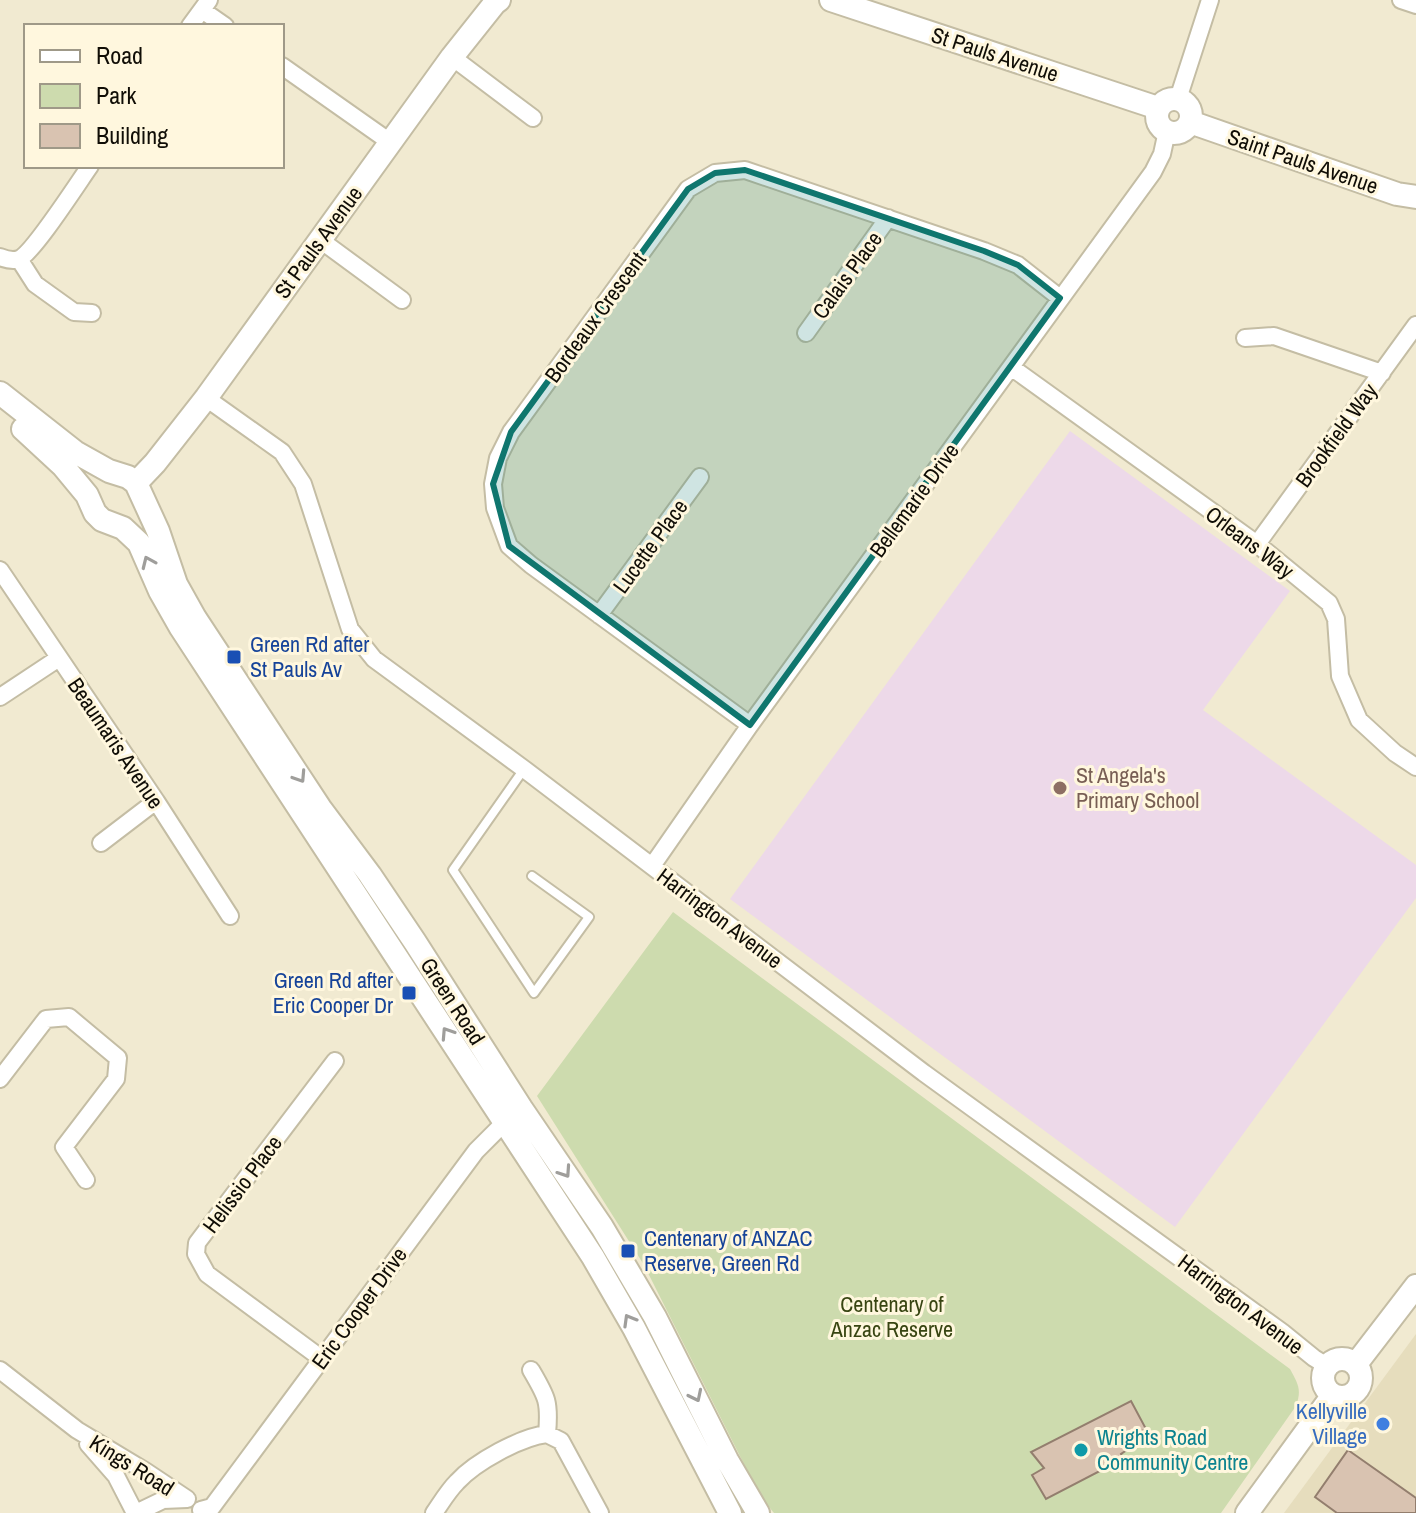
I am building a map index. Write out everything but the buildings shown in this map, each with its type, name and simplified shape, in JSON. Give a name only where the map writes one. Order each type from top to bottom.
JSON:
[{"type":"main road","name":"St Pauls Avenue","points":[[132,484],[155,463],[206,398],[452,57],[499,0]]},
{"type":"main road","name":"St Pauls Avenue","points":[[831,0],[1168,104]]},
{"type":"main road","points":[[1168,104],[1188,105],[1190,122],[1183,130],[1172,133],[1159,125],[1157,119],[1168,104]]},
{"type":"main road","name":"Saint Pauls Avenue","points":[[1190,122],[1397,194],[1416,197]]},
{"type":"main road","points":[[0,393],[75,452],[132,484],[140,504],[137,513],[121,524],[102,520],[87,495],[63,466],[0,411]]},
{"type":"main road","points":[[92,507],[91,496],[101,480],[111,475],[132,484]]},
{"type":"main road","name":"Green Road","points":[[132,484],[158,531],[176,584],[195,618],[320,808],[415,942],[634,1328],[730,1513]]},
{"type":"main road","name":"Green Road","points":[[111,524],[123,528],[139,543],[160,591],[181,628],[513,1114],[602,1227],[655,1317],[727,1460],[758,1513]]},
{"type":"main road","points":[[1356,1364],[1416,1286]]},
{"type":"main road","points":[[1341,1358],[1356,1364],[1361,1372],[1359,1387],[1348,1396],[1333,1395],[1323,1379],[1327,1366],[1341,1358]]},
{"type":"main road","points":[[1247,1513],[1333,1395]]},
{"type":"street","points":[[1168,104],[1210,0]]},
{"type":"street","points":[[1401,0],[1416,5]]},
{"type":"street","points":[[192,24],[206,5],[223,24]]},
{"type":"street","points":[[452,57],[533,118]]},
{"type":"street","points":[[284,67],[390,142]]},
{"type":"street","name":"Bellemarie Drive","points":[[652,866],[750,725],[1153,172],[1162,154],[1167,131]]},
{"type":"street","points":[[0,257],[19,259],[32,247],[89,168]]},
{"type":"street","name":"Bordeaux Crescent","points":[[750,725],[509,546],[495,508],[493,484],[498,458],[511,432],[688,189],[715,173],[745,170],[984,251],[1018,265],[1060,298]]},
{"type":"street","name":"Calais Place","points":[[806,333],[888,218]]},
{"type":"street","points":[[319,239],[402,300]]},
{"type":"street","points":[[19,259],[35,284],[74,312],[92,313]]},
{"type":"street","name":"Brookfield Way","points":[[1257,544],[1416,325]]},
{"type":"street","points":[[1245,338],[1274,336],[1382,373]]},
{"type":"street","name":"Orleans Way","points":[[1011,367],[1257,544],[1329,603],[1336,619],[1340,676],[1359,720],[1395,753],[1416,767]]},
{"type":"street","name":"Harrington Avenue","points":[[206,398],[282,452],[303,484],[350,629],[374,659],[924,1073],[1327,1366]]},
{"type":"street","name":"Lucette Place","points":[[599,615],[700,477]]},
{"type":"street","name":"Beaumaris Avenue","points":[[0,570],[230,916]]},
{"type":"street","points":[[0,697],[59,658]]},
{"type":"street","points":[[101,843],[156,801]]},
{"type":"street","points":[[0,1079],[46,1019],[69,1017],[118,1058],[116,1079],[64,1147],[86,1180]]},
{"type":"street","name":"Helissio Place","points":[[322,1359],[207,1274],[196,1254],[197,1243],[335,1061]]},
{"type":"street","name":"Eric Cooper Drive","points":[[202,1511],[212,1507],[476,1151],[513,1114]]},
{"type":"street","name":"Kings Road","points":[[0,1370],[77,1430],[145,1471],[202,1511]]},
{"type":"street","points":[[531,1370],[545,1395],[549,1415],[547,1434]]},
{"type":"street","name":"Kings Road","points":[[77,1430],[116,1476],[136,1513]]},
{"type":"street","points":[[434,1513],[456,1482],[482,1461],[533,1435],[547,1434],[561,1441],[600,1513]]},
{"type":"street","points":[[136,1513],[163,1500],[187,1499]]},
{"type":"lane","points":[[524,769],[453,870],[534,993],[589,917],[532,876]]},
{"type":"highlighted area","points":[[745,170],[984,251],[1018,265],[1060,298],[750,725],[509,546],[493,484],[511,432],[688,189],[715,173]]},
{"type":"shaded area","name":"St Angela's Primary School","points":[[1070,431],[1290,591],[1203,710],[1416,865],[1416,898],[1175,1227],[730,899]]},
{"type":"shaded area","name":"Kellyville Village","points":[[1416,1334],[1416,1513],[1284,1513]]},
{"type":"green space","name":"Centenary of Anzac Reserve","points":[[673,912],[1290,1369],[1298,1387],[1296,1406],[1221,1513],[774,1513],[760,1496],[644,1265],[537,1096]]},
{"type":"place","name":"Green Rd after St Pauls Av","points":[[234,657]]},
{"type":"place","name":"St Angela's Primary School","points":[[1060,788]]},
{"type":"place","name":"Green Rd after Eric Cooper Dr","points":[[409,993]]},
{"type":"place","name":"Centenary of ANZAC Reserve, Green Rd","points":[[628,1251]]},
{"type":"place","name":"Kellyville Village","points":[[1383,1424]]},
{"type":"place","name":"Wrights Road Community Centre","points":[[1081,1450]]}]
